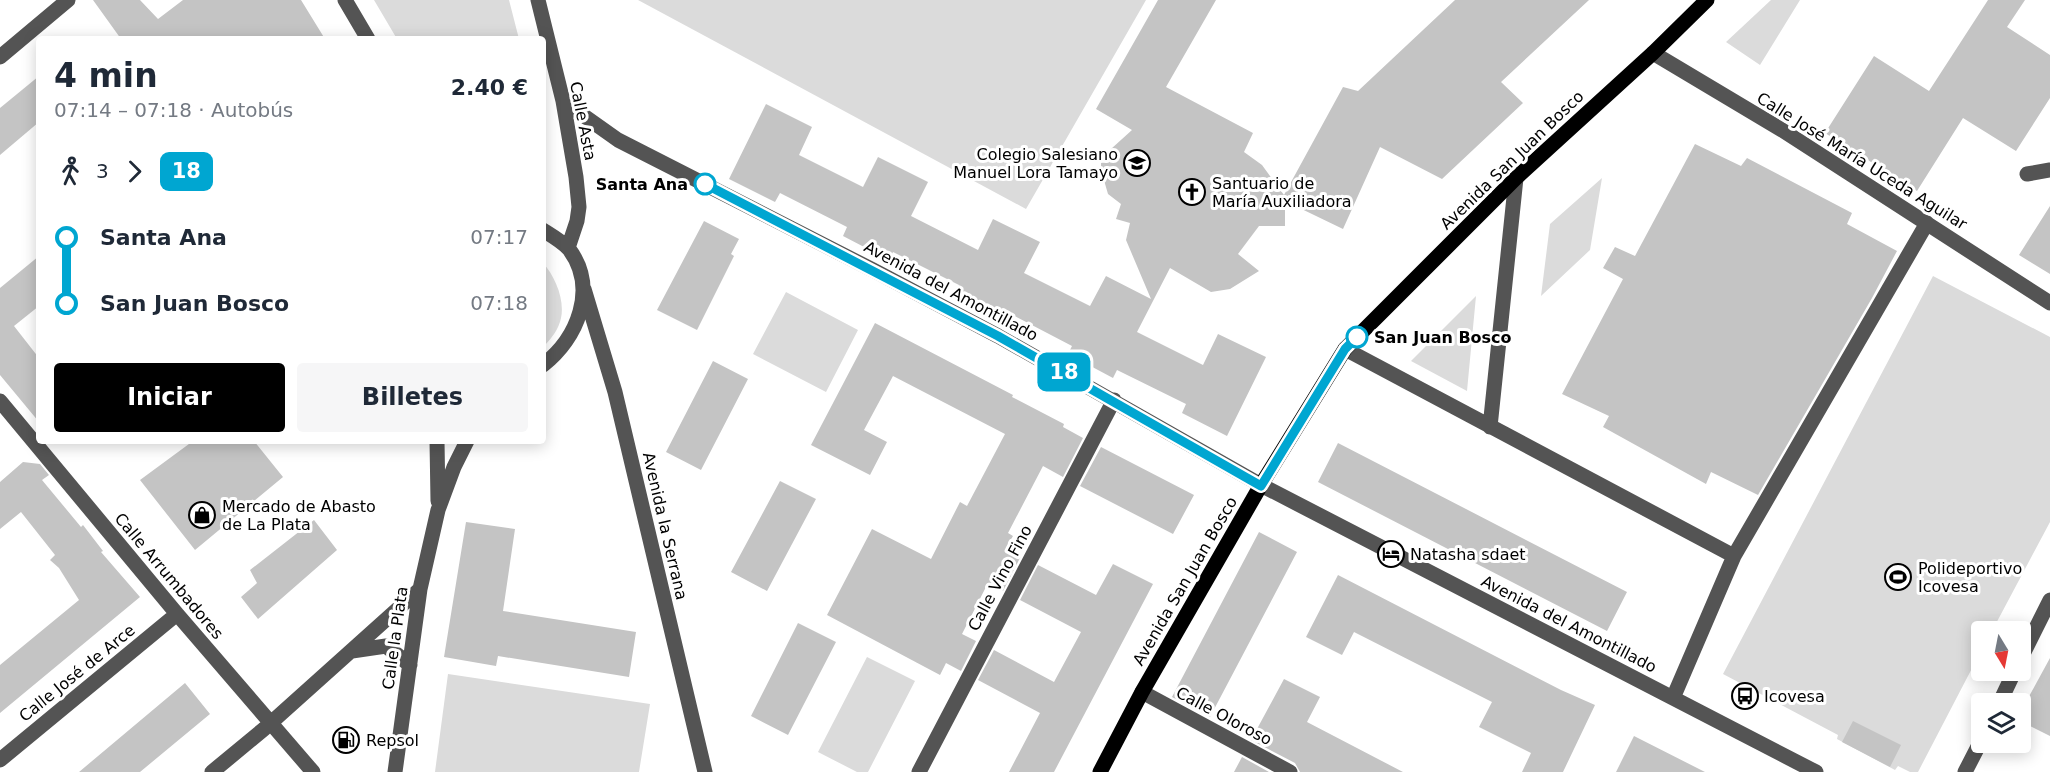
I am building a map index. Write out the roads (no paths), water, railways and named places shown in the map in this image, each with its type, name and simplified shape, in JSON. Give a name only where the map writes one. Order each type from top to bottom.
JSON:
[{"type":"main road","name":"Avenida San Juan Bosco","points":[[1100,772],[1142,692],[1261,486],[1345,349],[1516,178],[1653,53],[1707,0]]},
{"type":"street","points":[[0,57],[68,0]]},
{"type":"street","points":[[345,0],[366,36]]},
{"type":"street","name":"Calle Asta","points":[[538,0],[562,101],[579,207],[568,248]]},
{"type":"street","name":"Calle José María Uceda Aguilar","points":[[1653,53],[1782,130],[2050,303]]},
{"type":"street","name":"Avenida del Amontillado","points":[[562,101],[618,141],[884,275],[1114,400],[1261,486],[1816,772]]},
{"type":"street","points":[[2027,174],[2050,170]]},
{"type":"street","points":[[1490,427],[1516,178]]},
{"type":"street","points":[[1673,698],[1734,556],[1927,223]]},
{"type":"street","points":[[546,232],[568,248]]},
{"type":"street","name":"Avenida la Serrana","points":[[568,248],[580,271],[615,392],[705,772]]},
{"type":"street","points":[[546,362],[566,341],[576,324],[584,289]]},
{"type":"street","points":[[1345,349],[1734,556]]},
{"type":"street","name":"Calle Vino Fino","points":[[919,772],[1114,400]]},
{"type":"street","name":"Calle Arrumbadores","points":[[0,401],[177,614],[313,772]]},
{"type":"street","name":"Calle la Plata","points":[[437,444],[438,510]]},
{"type":"street","name":"Calle la Plata","points":[[395,772],[420,589],[438,510],[466,444]]},
{"type":"street","points":[[212,772],[271,723],[420,589]]},
{"type":"street","points":[[2031,638],[2050,600]]},
{"type":"street","name":"Calle José de Arce","points":[[0,760],[177,614]]},
{"type":"street","points":[[352,651],[386,646],[410,665]]},
{"type":"street","name":"Calle Oloroso","points":[[1142,692],[1290,772]]},
{"type":"street","points":[[1965,772],[1975,753]]},
{"type":"place","name":"Colegio Salesiano Manuel Lora Tamayo","points":[[1137,163]]},
{"type":"place","name":"Santa Ana","points":[[705,184]]},
{"type":"place","name":"Santuario de María Auxiliadora","points":[[1192,192]]},
{"type":"place","name":"San Juan Bosco","points":[[1357,337]]},
{"type":"place","name":"Mercado de Abasto de La Plata","points":[[202,515]]},
{"type":"place","name":"Natasha sdaet","points":[[1391,554]]},
{"type":"place","name":"Polideportivo Icovesa","points":[[1898,577]]},
{"type":"place","name":"Icovesa","points":[[1745,696]]},
{"type":"place","name":"Repsol","points":[[346,740]]}]
